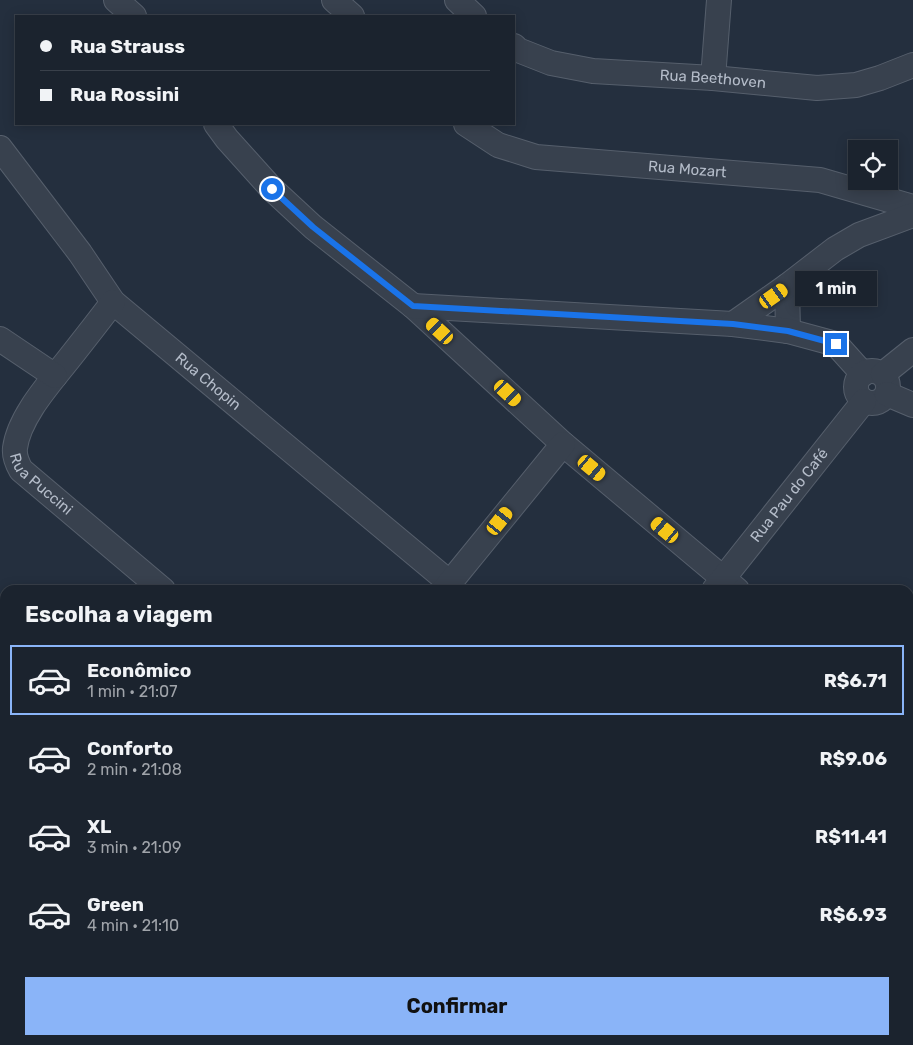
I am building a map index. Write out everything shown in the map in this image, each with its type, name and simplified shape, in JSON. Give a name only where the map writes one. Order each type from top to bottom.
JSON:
[{"type":"street","points":[[116,0],[133,15]]},
{"type":"street","points":[[334,0],[351,15]]},
{"type":"street","points":[[457,0],[473,15]]},
{"type":"street","points":[[713,78],[719,0]]},
{"type":"street","name":"Rua Beethoven","points":[[515,46],[550,62],[593,71],[713,78],[817,88],[856,85],[913,65]]},
{"type":"street","points":[[217,125],[227,139],[279,196],[313,227],[413,306],[563,444],[724,585]]},
{"type":"street","name":"Rua Mozart","points":[[468,125],[498,145],[536,158],[820,180],[913,207]]},
{"type":"street","name":"Rua Chopin","points":[[0,148],[80,254],[113,302],[446,585]]},
{"type":"street","points":[[733,324],[787,286],[835,248],[851,239],[913,215]]},
{"type":"street","points":[[787,286],[788,331]]},
{"type":"street","name":"Rua Puccini","points":[[113,302],[55,376],[22,424],[16,440],[15,459],[21,470],[157,585]]},
{"type":"street","points":[[413,306],[733,324],[788,331],[836,344],[912,408]]},
{"type":"street","points":[[0,339],[55,376]]},
{"type":"street","points":[[878,381],[913,350]]},
{"type":"street","name":"Rua Pau do Café","points":[[726,585],[864,401],[860,398],[856,388],[857,382],[878,381]]},
{"type":"street","points":[[448,585],[563,444]]},
{"type":"route","points":[[272,189],[313,227],[413,306],[733,324],[788,331],[836,344]]}]
